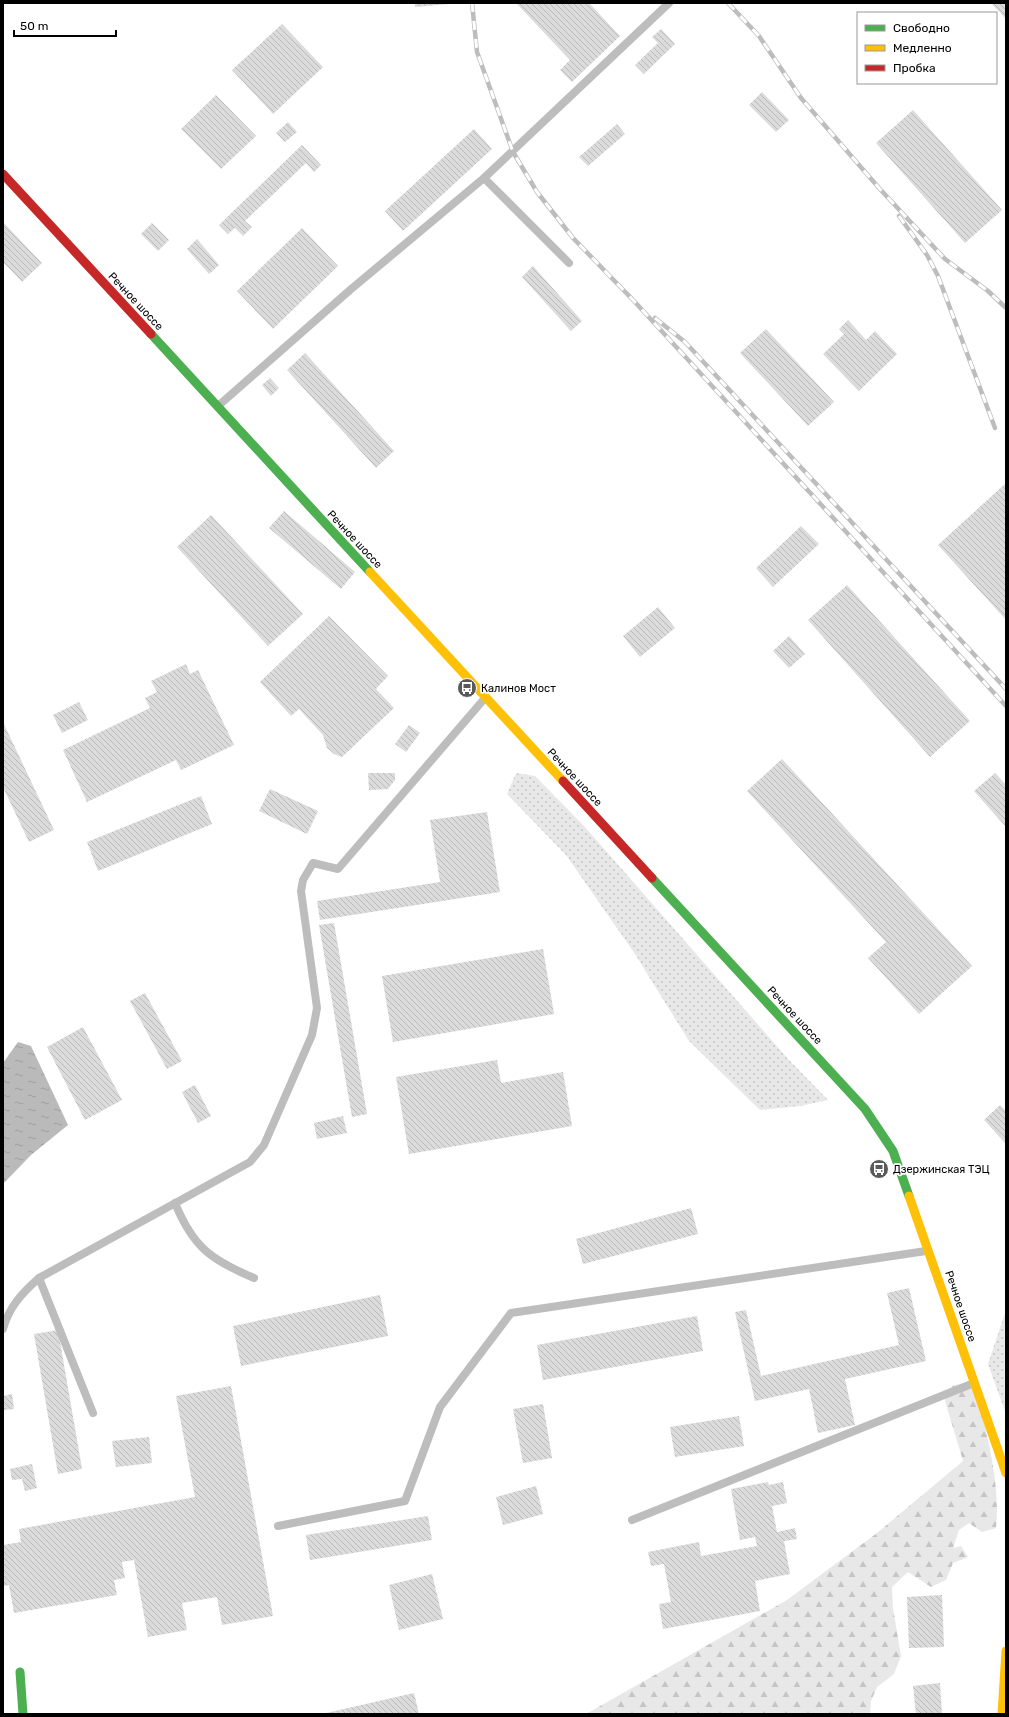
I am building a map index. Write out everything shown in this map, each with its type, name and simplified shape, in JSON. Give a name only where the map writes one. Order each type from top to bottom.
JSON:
[{"type":"street","name":"Речное шоссе","points":[[3,174],[865,1109],[893,1151],[1006,1472]]},
{"type":"street","points":[[1002,1714],[1006,1651]]},
{"type":"street","points":[[20,1672],[23,1714]]},
{"type":"lane","points":[[217,406],[350,290],[484,178],[669,3]]},
{"type":"lane","points":[[484,178],[569,263]]},
{"type":"lane","points":[[3,1329],[7,1316],[21,1294],[39,1278],[250,1162],[264,1146],[312,1035],[316,1008],[301,891],[303,880],[313,863],[338,869],[485,697]]},
{"type":"lane","points":[[175,1203],[184,1225],[194,1240],[208,1254],[228,1268],[254,1278]]},
{"type":"lane","points":[[278,1526],[405,1501],[440,1407],[511,1313],[929,1251]]},
{"type":"lane","points":[[39,1278],[93,1413]]},
{"type":"lane","points":[[632,1520],[975,1383]]},
{"type":"green space","points":[[516,773],[535,776],[585,827],[789,1060],[828,1100],[800,1106],[760,1110],[689,1041],[635,954],[566,855],[507,794]]},
{"type":"green space","points":[[1006,1310],[1006,1414],[988,1364]]},
{"type":"green space","points":[[975,1383],[994,1473],[997,1510],[996,1528],[982,1532],[969,1523],[959,1530],[953,1548],[961,1546],[968,1557],[953,1563],[946,1580],[931,1587],[908,1572],[892,1587],[893,1608],[901,1656],[894,1674],[877,1687],[871,1701],[870,1714],[586,1714],[787,1600],[877,1533],[963,1461],[943,1394],[954,1385]]},
{"type":"water","points":[[18,1042],[31,1046],[68,1125],[31,1155],[3,1184],[3,1063]]},
{"type":"building","points":[[415,3],[449,3],[449,4],[415,7]]},
{"type":"building","points":[[516,3],[589,3],[620,36],[572,82],[560,70],[570,60]]},
{"type":"building","points":[[991,3],[1006,3],[1006,19]]},
{"type":"building","points":[[282,24],[323,67],[273,114],[232,70]]},
{"type":"building","points":[[661,29],[675,44],[644,74],[635,65],[658,43],[652,37]]},
{"type":"building","points":[[762,92],[789,120],[776,132],[749,105]]},
{"type":"building","points":[[216,95],[256,136],[221,169],[181,129]]},
{"type":"building","points":[[913,110],[1002,210],[965,243],[876,143]]},
{"type":"building","points":[[288,122],[297,132],[285,142],[276,133]]},
{"type":"building","points":[[617,124],[625,134],[588,166],[579,157]]},
{"type":"building","points":[[474,129],[492,149],[403,231],[385,211]]},
{"type":"building","points":[[302,145],[321,165],[314,172],[306,163],[245,221],[252,227],[243,236],[235,228],[228,234],[219,225]]},
{"type":"building","points":[[3,222],[42,263],[22,282],[3,262]]},
{"type":"building","points":[[152,223],[169,240],[158,251],[141,234]]},
{"type":"building","points":[[302,228],[338,266],[273,329],[237,291]]},
{"type":"building","points":[[197,239],[219,265],[209,274],[187,249]]},
{"type":"building","points":[[533,266],[582,321],[571,331],[522,277]]},
{"type":"building","points":[[848,320],[866,340],[875,331],[897,354],[859,391],[823,354],[844,334],[839,329]]},
{"type":"building","points":[[766,329],[834,402],[808,426],[740,353]]},
{"type":"building","points":[[305,353],[394,451],[376,468],[287,370]]},
{"type":"building","points":[[270,378],[279,388],[271,396],[262,385]]},
{"type":"building","points":[[1006,483],[1006,620],[938,545]]},
{"type":"building","points":[[284,511],[355,572],[341,589],[269,528]]},
{"type":"building","points":[[211,515],[303,614],[268,646],[177,547]]},
{"type":"building","points":[[801,526],[819,544],[773,587],[756,568]]},
{"type":"building","points":[[847,585],[970,721],[930,757],[808,620]]},
{"type":"building","points":[[658,607],[675,628],[640,657],[623,636]]},
{"type":"building","points":[[329,616],[388,676],[376,689],[394,708],[342,757],[334,754],[327,748],[323,735],[299,709],[291,716],[260,682]]},
{"type":"building","points":[[789,636],[805,654],[789,668],[773,651]]},
{"type":"building","points":[[186,664],[190,674],[198,670],[234,745],[181,770],[176,760],[87,802],[63,750],[150,708],[145,698],[157,692],[151,681]]},
{"type":"building","points":[[79,702],[88,720],[62,733],[53,715]]},
{"type":"building","points":[[3,722],[54,830],[29,842],[3,787]]},
{"type":"building","points":[[409,725],[420,733],[406,752],[395,744]]},
{"type":"building","points":[[782,759],[972,966],[919,1014],[868,958],[886,942],[747,791]]},
{"type":"building","points":[[368,773],[395,773],[395,780],[388,789],[369,790]]},
{"type":"building","points":[[995,773],[1006,785],[1006,827],[974,791]]},
{"type":"building","points":[[270,789],[318,811],[307,834],[259,811]]},
{"type":"building","points":[[201,796],[212,824],[98,871],[87,842]]},
{"type":"building","points":[[487,812],[500,892],[320,920],[317,901],[440,882],[430,820]]},
{"type":"building","points":[[334,923],[367,1114],[352,1117],[319,925]]},
{"type":"building","points":[[543,949],[554,1014],[393,1042],[382,976]]},
{"type":"building","points":[[145,993],[182,1061],[167,1069],[130,1001]]},
{"type":"building","points":[[83,1027],[122,1100],[85,1120],[47,1047]]},
{"type":"building","points":[[497,1060],[501,1083],[563,1072],[572,1126],[409,1154],[396,1077]]},
{"type":"building","points":[[195,1085],[211,1116],[198,1123],[182,1092]]},
{"type":"building","points":[[1000,1105],[1006,1111],[1006,1144],[984,1120]]},
{"type":"building","points":[[343,1116],[347,1133],[317,1139],[314,1123]]},
{"type":"building","points":[[691,1208],[698,1234],[583,1264],[576,1239]]},
{"type":"building","points":[[909,1288],[926,1361],[845,1379],[855,1425],[818,1433],[809,1389],[755,1401],[735,1312],[746,1310],[761,1376],[899,1345],[887,1293]]},
{"type":"building","points":[[380,1295],[388,1336],[241,1366],[233,1326]]},
{"type":"building","points":[[697,1316],[703,1351],[543,1380],[537,1345]]},
{"type":"building","points":[[58,1330],[82,1469],[58,1474],[34,1334]]},
{"type":"building","points":[[231,1386],[273,1616],[222,1625],[217,1597],[182,1603],[187,1630],[148,1637],[134,1560],[122,1562],[125,1578],[114,1580],[117,1595],[14,1613],[9,1585],[3,1586],[3,1545],[21,1542],[19,1529],[195,1497],[176,1396]]},
{"type":"building","points":[[12,1394],[14,1409],[3,1410],[3,1396]]},
{"type":"building","points":[[543,1404],[552,1458],[523,1463],[513,1409]]},
{"type":"building","points":[[739,1416],[744,1446],[675,1457],[670,1427]]},
{"type":"building","points":[[149,1437],[152,1463],[116,1467],[112,1441]]},
{"type":"building","points":[[32,1464],[37,1488],[25,1491],[22,1479],[12,1480],[10,1469]]},
{"type":"building","points":[[768,1482],[769,1485],[783,1482],[787,1503],[772,1506],[777,1532],[795,1528],[797,1539],[784,1541],[790,1574],[755,1581],[760,1611],[663,1629],[659,1604],[671,1602],[664,1564],[651,1566],[648,1552],[699,1542],[701,1556],[757,1546],[755,1537],[740,1540],[731,1489]]},
{"type":"building","points":[[536,1486],[543,1514],[503,1525],[496,1497]]},
{"type":"building","points":[[428,1516],[432,1540],[310,1560],[306,1535]]},
{"type":"building","points":[[432,1574],[443,1619],[399,1630],[389,1585]]},
{"type":"building","points":[[942,1595],[944,1647],[909,1648],[907,1597]]},
{"type":"building","points":[[940,1683],[942,1714],[916,1714],[913,1686]]},
{"type":"building","points":[[414,1693],[419,1714],[326,1713]]},
{"type":"railway","points":[[472,3],[477,52],[513,152],[537,192],[573,238],[634,301],[1006,706]]},
{"type":"railway","points":[[728,3],[759,36],[801,98],[879,188],[945,259],[988,291],[1006,308]]},
{"type":"railway","points":[[899,216],[927,255],[938,276],[995,428]]},
{"type":"railway","points":[[655,318],[685,342],[1006,689]]},
{"type":"traffic: fast","points":[[151,334],[370,572]]},
{"type":"traffic: fast","points":[[652,878],[865,1109],[893,1151],[909,1196]]},
{"type":"traffic: fast","points":[[20,1672],[23,1714]]},
{"type":"traffic: slow","points":[[370,572],[563,781]]},
{"type":"traffic: slow","points":[[909,1196],[1006,1473]]},
{"type":"traffic: slow","points":[[1002,1714],[1006,1651]]},
{"type":"traffic: jam","points":[[3,174],[151,334]]},
{"type":"traffic: jam","points":[[563,781],[652,878]]},
{"type":"place","name":"Калинов Мост","points":[[467,688]]},
{"type":"place","name":"Дзержинская ТЭЦ","points":[[879,1169]]}]
